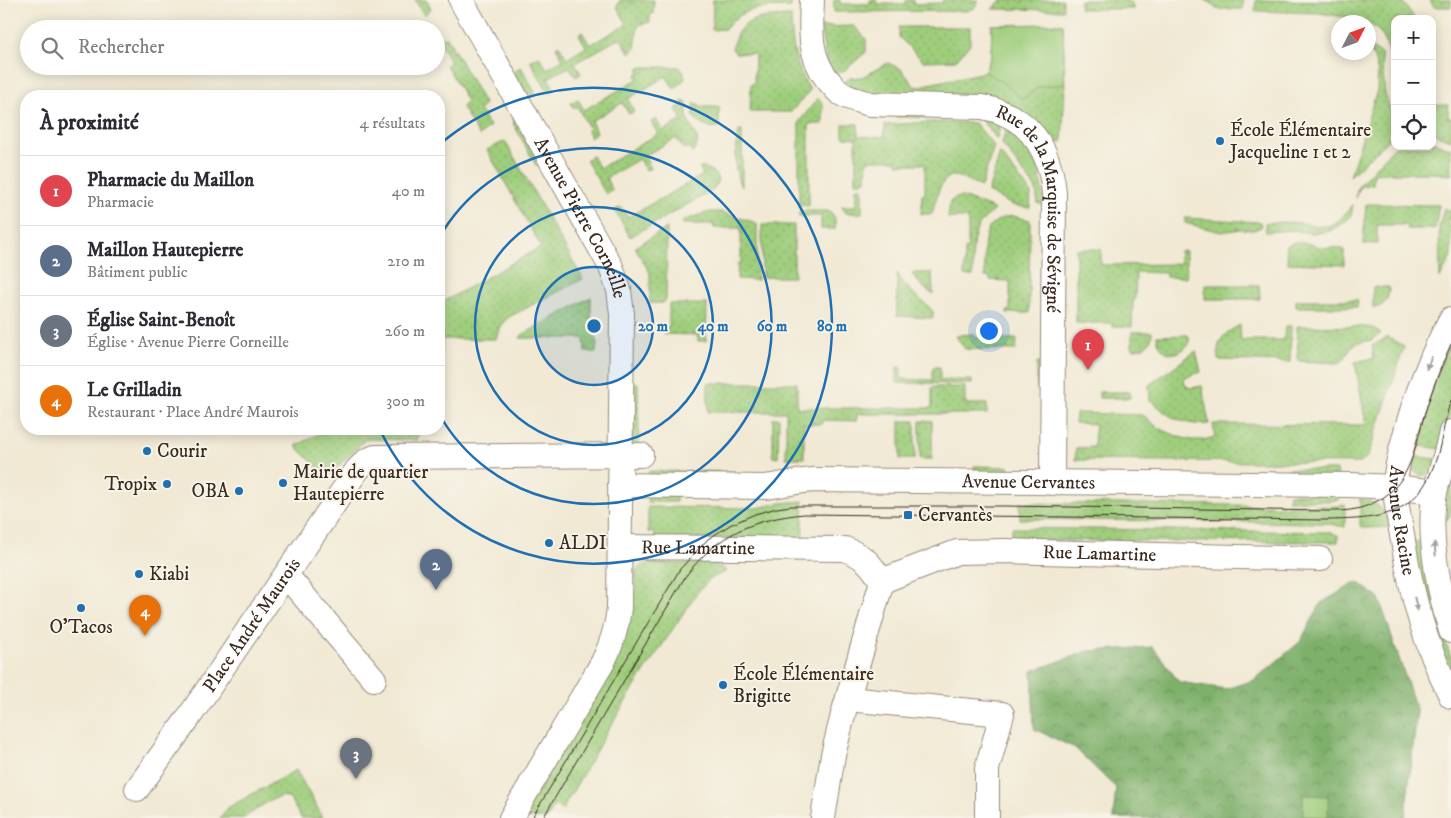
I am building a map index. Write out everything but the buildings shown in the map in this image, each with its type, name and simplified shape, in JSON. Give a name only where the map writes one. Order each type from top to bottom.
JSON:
[{"type":"street","name":"Avenue Pierre Corneille","points":[[461,0],[616,277],[622,314],[631,455],[620,485],[619,608],[618,625],[613,641],[603,662],[511,818]]},
{"type":"street","name":"Rue de la Marquise de Sévigné","points":[[812,0],[813,52],[823,73],[840,93],[870,104],[982,107],[996,110],[1011,116],[1024,125],[1043,149],[1049,163],[1054,193],[1052,483]]},
{"type":"street","name":"Avenue Racine","points":[[1451,319],[1433,353],[1422,381],[1399,461],[1395,487],[1408,572],[1418,614],[1451,696]]},
{"type":"street","name":"Avenue Racine","points":[[1451,432],[1435,492],[1432,525],[1437,569],[1444,607],[1451,631]]},
{"type":"street","name":"Place André Maurois","points":[[137,789],[357,470],[366,461],[375,458],[631,455]]},
{"type":"street","name":"Avenue Cervantes","points":[[620,485],[765,487],[814,480],[1350,485],[1395,487],[1435,492]]},
{"type":"street","name":"Rue Lamartine","points":[[620,547],[845,549],[856,553],[869,562],[882,581],[957,552],[1004,551],[1320,560]]},
{"type":"street","points":[[286,575],[374,679]]},
{"type":"street","points":[[822,818],[833,755],[882,581]]},
{"type":"street","points":[[848,699],[1002,714],[987,769],[987,818]]},
{"type":"green space","points":[[415,0],[426,0],[431,9],[424,15]]},
{"type":"green space","points":[[620,0],[654,0],[653,14],[650,14],[650,22],[638,25],[635,49],[630,53],[620,38],[575,63],[581,74],[576,77],[569,67],[548,78],[555,90],[549,93],[530,61],[539,56],[547,69],[563,60],[556,47],[559,45],[567,59],[586,47],[579,34],[582,32],[590,45],[627,24],[617,7]]},
{"type":"green space","points":[[713,0],[791,0],[791,7],[755,9],[732,21],[725,29],[712,30]]},
{"type":"green space","points":[[834,0],[840,0],[840,4],[870,4],[870,0],[876,0],[877,4],[906,4],[906,0],[913,0],[913,4],[942,3],[943,0],[978,0],[975,8],[966,11],[834,12]]},
{"type":"green space","points":[[1001,0],[1063,0],[1063,10],[992,9]]},
{"type":"green space","points":[[1080,0],[1125,0],[1131,3],[1134,9],[1080,9]]},
{"type":"green space","points":[[1205,0],[1243,0],[1243,9],[1216,9]]},
{"type":"green space","points":[[1256,0],[1393,2],[1393,0],[1401,0],[1412,15],[1391,15],[1391,60],[1385,42],[1376,28],[1376,15],[1255,11]]},
{"type":"green space","points":[[1429,0],[1451,0],[1451,7],[1434,7]]},
{"type":"green space","points":[[791,16],[792,36],[797,63],[810,90],[791,112],[750,112],[751,84],[754,84],[755,54],[735,53],[735,50],[732,50],[735,39],[739,30],[753,21],[761,18]]},
{"type":"green space","points":[[1063,24],[1065,87],[1062,142],[1048,142],[1037,128],[875,96],[842,84],[849,78],[862,77],[888,63],[901,69],[915,87],[985,72],[991,56],[992,25]]},
{"type":"green space","points":[[1063,24],[1064,84],[1038,87],[1023,99],[1001,81],[985,72],[991,56],[992,25]]},
{"type":"green space","points":[[854,26],[866,39],[866,52],[845,70],[834,75],[827,64],[820,27]]},
{"type":"green space","points":[[899,27],[970,27],[970,44],[956,60],[923,61],[899,37]]},
{"type":"green space","points":[[445,37],[447,37],[485,105],[479,110],[490,126],[479,136],[462,107],[467,101],[446,65],[450,61],[445,52]]},
{"type":"green space","points":[[1376,51],[1381,54],[1385,94],[1391,111],[1391,137],[1350,176],[1377,90],[1378,73],[1375,60]]},
{"type":"green space","points":[[521,67],[536,94],[529,98],[514,71]]},
{"type":"green space","points":[[643,67],[678,67],[683,70],[685,79],[674,89],[666,76],[628,99],[634,111],[629,114],[622,103],[591,121],[597,133],[590,137],[587,130],[589,128],[577,106],[574,108],[571,103],[578,99],[584,110],[638,79],[636,75],[640,72],[638,69]]},
{"type":"green space","points":[[818,98],[823,103],[823,124],[809,124],[809,206],[799,205],[799,122]]},
{"type":"green space","points":[[682,101],[687,104],[688,120],[697,140],[692,153],[688,147],[684,149],[676,138],[644,156],[651,168],[645,170],[639,159],[606,178],[612,190],[606,194],[586,160],[592,156],[600,168],[658,134],[651,122],[656,119],[663,131],[682,120],[676,109],[683,104]]},
{"type":"green space","points":[[694,103],[699,104],[699,107],[719,107],[719,127],[704,126],[696,119],[693,116]]},
{"type":"green space","points":[[1436,105],[1448,105],[1448,118],[1451,118],[1451,140],[1436,134]]},
{"type":"green space","points":[[896,113],[980,115],[1001,121],[997,139],[980,118],[896,117]]},
{"type":"green space","points":[[518,120],[542,163],[536,165],[513,123]]},
{"type":"green space","points":[[933,122],[975,123],[994,146],[981,187],[965,179],[955,176],[950,177],[939,190],[932,214],[921,214],[922,195],[925,194],[925,164],[897,164],[897,160],[867,160],[866,180],[856,182],[856,138],[843,137],[843,124],[858,124],[858,136],[884,137],[885,125]]},
{"type":"green space","points":[[1007,124],[1016,130],[1039,164],[1044,204],[1038,204],[1036,189],[1002,144]]},
{"type":"green space","points":[[739,131],[742,131],[742,186],[738,179],[736,165]]},
{"type":"green space","points":[[505,141],[583,279],[509,317],[500,326],[496,339],[445,339],[445,301],[541,247],[487,150]]},
{"type":"green space","points":[[1436,143],[1451,149],[1451,175],[1433,173],[1374,173],[1373,184],[1362,186],[1355,198],[1361,183],[1391,150],[1436,150]]},
{"type":"green space","points":[[1000,153],[1031,193],[1030,208],[1012,205],[988,192]]},
{"type":"green space","points":[[700,168],[708,169],[717,177],[718,180],[713,190],[630,237],[615,210],[621,207],[628,217],[703,175]]},
{"type":"green space","points":[[856,188],[862,188],[862,213],[846,213],[842,206],[856,206]]},
{"type":"green space","points":[[962,197],[994,210],[982,222],[975,236],[973,276],[964,276],[965,249],[968,248],[968,218],[948,218],[950,202],[955,198]]},
{"type":"green space","points":[[1353,204],[1351,216],[1330,231],[1312,233],[1292,230],[1266,232],[1265,223],[1292,222],[1321,226],[1333,224]]},
{"type":"green space","points":[[1366,204],[1439,205],[1435,229],[1407,229],[1407,225],[1377,225],[1377,244],[1363,244]]},
{"type":"green space","points":[[1444,208],[1451,211],[1447,224],[1451,227],[1451,257],[1440,278],[1439,227]]},
{"type":"green space","points":[[799,211],[830,211],[835,218],[835,229],[821,229],[821,216],[799,216]]},
{"type":"green space","points":[[710,212],[720,212],[757,223],[757,280],[737,279],[738,263],[741,262],[741,228],[714,228],[713,224],[683,224],[683,221]]},
{"type":"green space","points":[[1013,216],[1030,220],[1029,313],[1007,313],[1010,310],[1010,281],[990,280],[990,277],[985,277],[984,246],[988,230],[993,223]]},
{"type":"green space","points":[[1185,218],[1260,222],[1261,227],[1254,230],[1241,229],[1221,232],[1185,223]]},
{"type":"green space","points":[[762,225],[794,225],[794,277],[762,277]]},
{"type":"green space","points":[[667,228],[666,300],[663,303],[650,303],[650,273],[635,247]]},
{"type":"green space","points":[[1295,242],[1344,250],[1344,265],[1288,263],[1286,246]]},
{"type":"green space","points":[[1076,249],[1101,249],[1101,265],[1180,264],[1180,251],[1186,251],[1186,277],[1166,277],[1166,273],[1136,272],[1132,327],[1112,326],[1112,323],[1076,323]]},
{"type":"green space","points":[[897,273],[904,284],[930,308],[933,312],[933,318],[897,316]]},
{"type":"green space","points":[[912,273],[932,273],[933,294],[921,285]]},
{"type":"green space","points":[[1205,285],[1259,285],[1260,299],[1205,299]]},
{"type":"green space","points":[[1373,287],[1389,287],[1386,301],[1381,306],[1373,308]]},
{"type":"green space","points":[[591,297],[591,326],[597,343],[596,352],[585,352],[584,338],[520,338],[522,335]]},
{"type":"green space","points":[[1296,300],[1358,300],[1357,307],[1296,307]]},
{"type":"green space","points":[[669,304],[707,304],[706,341],[698,341],[697,335],[664,334],[664,328],[669,327]]},
{"type":"green space","points":[[1240,325],[1241,340],[1284,340],[1285,326],[1291,326],[1290,362],[1218,360],[1218,347],[1222,338]]},
{"type":"green space","points":[[1297,326],[1365,327],[1373,328],[1381,333],[1372,340],[1357,343],[1351,347],[1344,359],[1339,363],[1298,361]]},
{"type":"green space","points":[[1451,331],[1451,410],[1441,449],[1408,444]]},
{"type":"green space","points":[[1132,332],[1152,332],[1151,340],[1144,347],[1132,349]]},
{"type":"green space","points":[[975,334],[975,338],[1017,339],[1016,350],[965,349],[955,335]]},
{"type":"green space","points":[[1187,335],[1190,338],[1188,344],[1184,349],[1174,353],[1163,349],[1159,344],[1157,336]]},
{"type":"green space","points":[[1388,337],[1404,347],[1368,456],[1361,463],[1075,460],[1076,448],[1094,447],[1095,424],[1075,423],[1076,413],[1143,415],[1158,428],[1192,440],[1215,437],[1213,424],[1366,425],[1355,362],[1374,358],[1372,346]]},
{"type":"green space","points":[[1196,351],[1201,372],[1185,377],[1184,381],[1186,386],[1191,388],[1202,386],[1209,424],[1193,424],[1178,420],[1150,400],[1149,385]]},
{"type":"green space","points":[[1037,363],[1043,363],[1043,390],[1037,390]]},
{"type":"green space","points":[[897,367],[901,367],[901,379],[933,380],[933,367],[940,367],[940,380],[972,380],[972,384],[897,383]]},
{"type":"green space","points":[[632,383],[638,383],[639,447],[633,447]]},
{"type":"green space","points":[[708,383],[797,383],[797,408],[932,408],[932,387],[965,387],[965,404],[987,404],[987,414],[857,414],[857,421],[822,420],[822,424],[804,424],[804,458],[786,458],[786,412],[708,412]]},
{"type":"green space","points":[[1099,392],[1130,392],[1130,398],[1099,398]]},
{"type":"green space","points":[[773,418],[779,418],[778,458],[773,457]]},
{"type":"green space","points":[[900,421],[915,421],[915,459],[900,459]]},
{"type":"green space","points":[[920,421],[932,421],[932,459],[920,459]]},
{"type":"green space","points":[[317,435],[418,435],[418,440],[366,439],[327,477],[296,446]]},
{"type":"green space","points":[[1407,456],[1438,459],[1430,472],[1426,475],[1420,475],[1412,469],[1408,463]]},
{"type":"green space","points":[[1451,465],[1451,516],[1445,518],[1448,486]]},
{"type":"green space","points":[[974,466],[1009,467],[1009,473],[974,473]]},
{"type":"green space","points":[[1288,469],[1337,470],[1338,476],[1288,476]]},
{"type":"green space","points":[[648,471],[735,472],[735,478],[648,477]]},
{"type":"green space","points":[[1289,494],[1338,494],[1338,500],[1288,500]]},
{"type":"green space","points":[[648,495],[676,495],[676,502],[648,502]]},
{"type":"green space","points":[[1360,498],[1381,508],[1394,527],[1364,528],[1360,526]]},
{"type":"green space","points":[[803,501],[803,538],[655,539],[654,532],[648,532],[648,507],[757,508]]},
{"type":"green space","points":[[1020,503],[1345,505],[1345,527],[1325,523],[1020,519]]},
{"type":"green space","points":[[1012,528],[1328,532],[1338,535],[1338,542],[1012,540]]},
{"type":"green space","points":[[1422,541],[1437,617],[1451,658],[1451,685],[1409,543]]},
{"type":"green space","points":[[648,564],[715,564],[727,571],[710,579],[696,594],[639,680],[562,810],[555,805],[547,818],[521,818],[629,587],[635,587],[635,575],[638,569]]},
{"type":"green space","points":[[1357,582],[1379,598],[1417,712],[1405,818],[1113,818],[1116,788],[1075,748],[1034,729],[1032,671],[1088,651],[1153,647],[1179,682],[1226,689],[1254,680],[1300,642],[1321,603]]},
{"type":"green space","points":[[296,770],[323,818],[301,818],[290,799],[283,796],[270,800],[244,818],[220,818],[227,808]]},
{"type":"green space","points":[[1303,795],[1328,796],[1328,817],[1303,816]]},
{"type":"tram line","points":[[532,818],[680,569],[708,539],[730,525],[755,514],[791,506],[1004,506],[1329,511],[1346,511],[1360,508],[1384,497],[1406,472],[1414,452],[1432,391],[1451,344]]},
{"type":"tram line","points":[[543,818],[685,577],[710,550],[723,539],[737,531],[768,520],[804,514],[1327,520],[1375,517],[1402,507],[1424,486],[1435,462],[1451,400]]},
{"type":"place","name":"École Élémentaire Jacqueline 1 et 2","points":[[1220,141]]},
{"type":"place","name":"Pharmacie du Maillon","points":[[1088,370]]},
{"type":"place","name":"Courir","points":[[147,451]]},
{"type":"place","name":"Mairie de quartier Hautepierre","points":[[283,483]]},
{"type":"place","name":"Tropix","points":[[167,484]]},
{"type":"place","name":"OBA","points":[[239,491]]},
{"type":"place","name":"Cervantès","points":[[908,515]]},
{"type":"place","name":"ALDI","points":[[549,543]]},
{"type":"place","name":"Kiabi","points":[[139,574]]},
{"type":"place","name":"Maillon Hautepierre","points":[[436,590]]},
{"type":"place","name":"O'Tacos","points":[[81,608]]},
{"type":"place","name":"Le Grilladin","points":[[145,636]]},
{"type":"place","name":"École Élémentaire Brigitte","points":[[723,685]]},
{"type":"place","name":"Église Saint-Benoît","points":[[356,779]]}]
